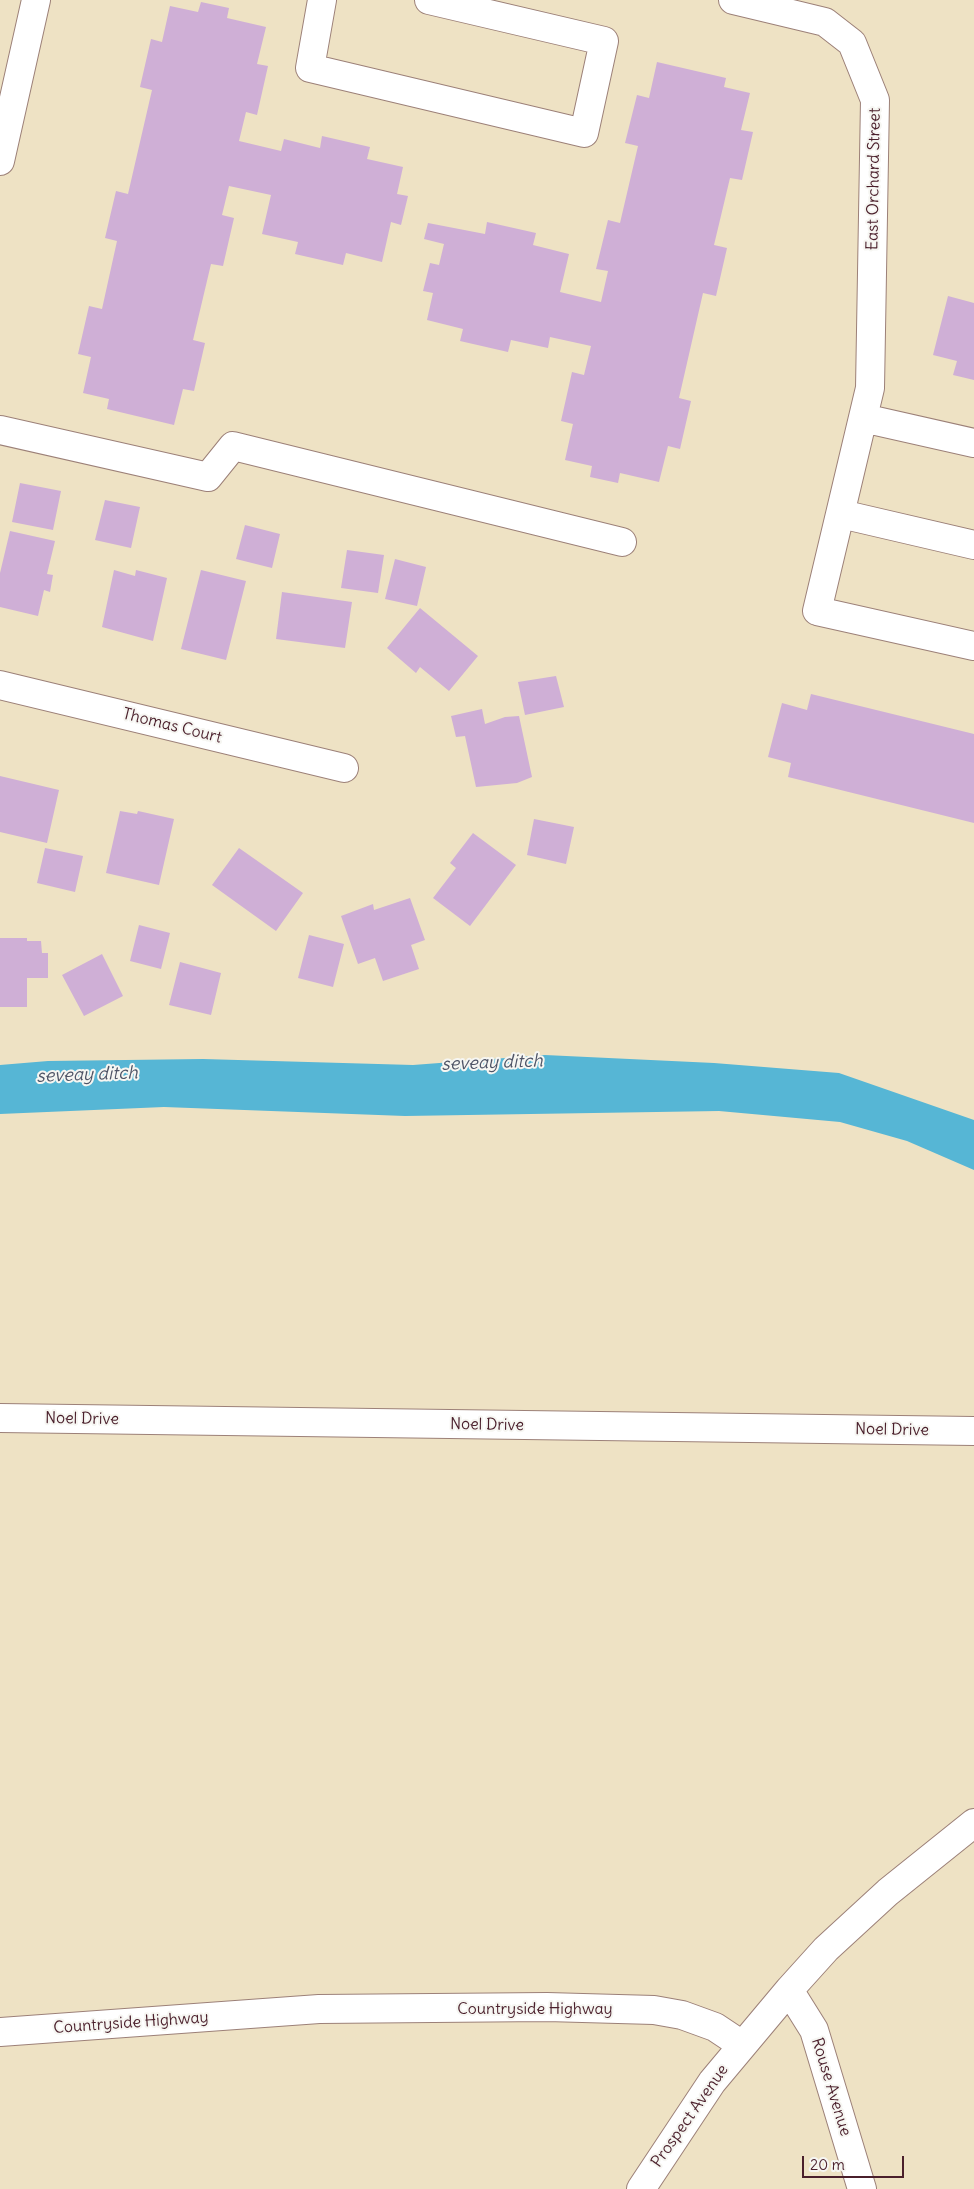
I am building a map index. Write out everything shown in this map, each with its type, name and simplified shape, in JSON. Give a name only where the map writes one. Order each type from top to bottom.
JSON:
[{"type":"street","points":[[0,160],[36,0]]},
{"type":"street","points":[[322,0],[310,68],[584,133],[604,41],[429,0]]},
{"type":"street","name":"East Orchard Street","points":[[732,0],[825,22],[852,43],[875,100],[870,388],[816,611],[974,646]]},
{"type":"street","points":[[863,418],[974,443]]},
{"type":"street","points":[[0,430],[208,477],[233,446],[622,542]]},
{"type":"street","points":[[841,514],[974,545]]},
{"type":"street","name":"Thomas Court","points":[[0,685],[344,768]]},
{"type":"street","name":"Noel Drive","points":[[0,1418],[974,1431]]},
{"type":"street","points":[[742,2045],[788,1990],[826,1949],[888,1892],[974,1823]]},
{"type":"street","name":"Rouse Avenue","points":[[788,1990],[814,2030],[862,2189]]},
{"type":"street","name":"Countryside Highway","points":[[0,2032],[319,2009],[547,2007],[654,2010],[682,2015],[715,2027],[742,2045]]},
{"type":"street","name":"Prospect Avenue","points":[[641,2189],[712,2082],[742,2045]]},
{"type":"water","name":"seveay ditch","points":[[545,1055],[714,1063],[839,1073],[974,1120],[974,1170],[907,1141],[840,1122],[719,1111],[405,1116],[164,1107],[0,1114],[0,1065],[48,1061],[203,1059],[413,1065]]},
{"type":"building","points":[[201,2],[229,8],[227,18],[266,27],[257,64],[268,66],[257,115],[246,112],[239,141],[281,151],[284,139],[320,148],[322,136],[370,147],[367,159],[403,167],[397,194],[408,196],[401,225],[391,222],[382,262],[346,253],[343,265],[295,254],[298,242],[262,234],[271,195],[229,186],[222,215],[234,218],[223,266],[211,264],[193,340],[205,343],[194,391],[183,389],[174,425],[107,409],[109,399],[83,393],[91,357],[78,354],[89,306],[102,309],[117,241],[105,238],[116,191],[128,194],[152,90],[140,87],[151,39],[162,42],[170,6],[198,12]]},
{"type":"building","points":[[657,62],[726,78],[724,87],[750,93],[741,130],[753,132],[742,180],[730,178],[714,245],[727,248],[716,296],[703,293],[679,398],[691,401],[680,449],[668,446],[659,482],[620,473],[618,483],[590,477],[592,466],[565,460],[573,424],[561,421],[572,372],[584,375],[591,346],[550,337],[548,348],[511,340],[508,352],[460,341],[463,329],[427,320],[433,293],[423,291],[430,263],[439,265],[444,244],[424,239],[428,223],[485,234],[487,222],[536,233],[533,245],[569,254],[560,292],[601,302],[608,271],[596,269],[608,220],[620,223],[638,146],[625,143],[637,95],[649,98]]},
{"type":"building","points":[[948,296],[974,303],[974,380],[953,375],[957,361],[933,355]]},
{"type":"building","points":[[20,483],[61,491],[53,530],[12,522]]},
{"type":"building","points":[[105,500],[140,507],[131,548],[95,540]]},
{"type":"building","points":[[245,525],[280,534],[272,568],[236,559]]},
{"type":"building","points":[[10,531],[55,541],[47,574],[53,575],[50,592],[44,590],[38,616],[0,607],[0,573]]},
{"type":"building","points":[[347,550],[384,555],[378,593],[341,588]]},
{"type":"building","points":[[395,559],[426,567],[417,606],[385,599]]},
{"type":"building","points":[[114,570],[135,576],[136,570],[167,578],[153,641],[102,627]]},
{"type":"building","points":[[201,570],[246,581],[226,660],[181,649]]},
{"type":"building","points":[[282,592],[352,602],[345,648],[276,639]]},
{"type":"building","points":[[420,608],[478,656],[449,691],[420,667],[416,673],[387,648]]},
{"type":"building","points":[[556,676],[564,707],[525,715],[518,682]]},
{"type":"building","points":[[811,694],[974,734],[974,823],[788,777],[791,763],[768,757],[782,703],[807,710]]},
{"type":"building","points":[[482,709],[485,724],[505,717],[519,716],[532,777],[517,783],[476,787],[465,736],[456,737],[451,716]]},
{"type":"building","points":[[0,776],[59,790],[47,843],[0,832]]},
{"type":"building","points":[[120,811],[137,814],[138,811],[174,819],[159,885],[106,873]]},
{"type":"building","points":[[534,819],[574,827],[566,864],[527,855]]},
{"type":"building","points":[[473,833],[516,865],[470,926],[433,898],[456,868],[450,863]]},
{"type":"building","points":[[45,848],[83,856],[75,892],[37,883]]},
{"type":"building","points":[[239,848],[303,893],[276,931],[212,885]]},
{"type":"building","points":[[410,898],[425,940],[411,945],[419,969],[383,981],[375,958],[358,964],[341,916],[373,904],[374,910]]},
{"type":"building","points":[[139,925],[170,933],[161,969],[130,961]]},
{"type":"building","points":[[309,935],[344,944],[333,987],[298,978]]},
{"type":"building","points":[[0,938],[27,938],[27,941],[41,941],[42,953],[48,953],[48,978],[27,978],[27,1007],[0,1007]]},
{"type":"building","points":[[102,954],[123,996],[84,1016],[62,975]]},
{"type":"building","points":[[180,962],[221,973],[211,1015],[169,1005]]}]
